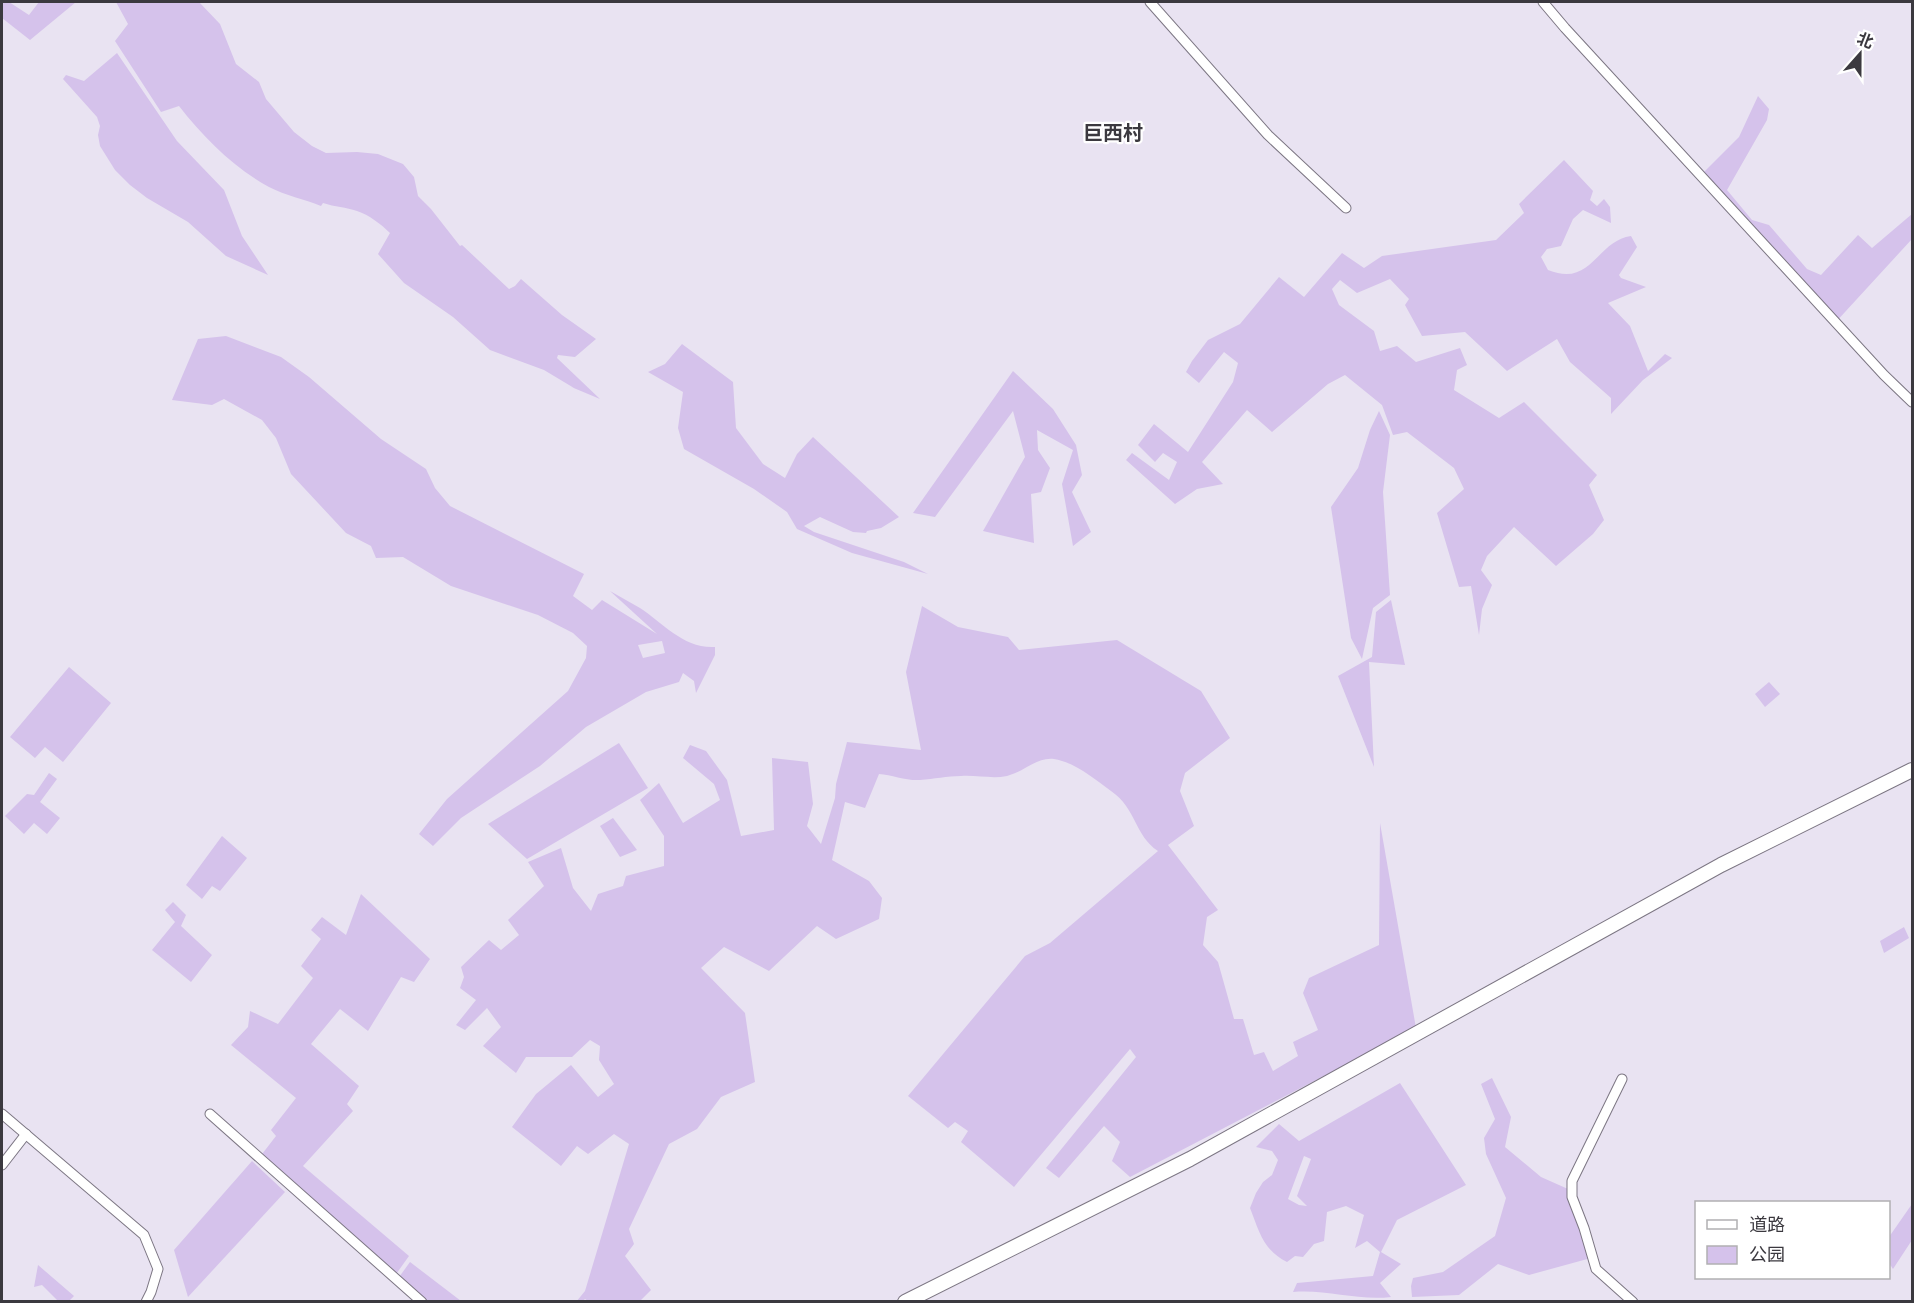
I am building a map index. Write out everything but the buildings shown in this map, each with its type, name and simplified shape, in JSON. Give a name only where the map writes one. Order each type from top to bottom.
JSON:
[{"type":"main road","points":[[905,1302],[1190,1159],[1721,865],[1912,770]]},
{"type":"street","points":[[1150,2],[1268,135],[1346,208]]},
{"type":"street","points":[[1544,2],[1565,28],[1860,349],[1912,402]]},
{"type":"street","points":[[1622,1079],[1572,1181],[1572,1197],[1596,1269],[1633,1302]]},
{"type":"street","points":[[210,1113],[422,1302]]},
{"type":"street","points":[[2,1114],[144,1235],[158,1269],[146,1302]]},
{"type":"street","points":[[2,1165],[26,1134]]},
{"type":"green space","points":[[2,2],[9,2],[29,15],[39,2],[76,2],[30,40],[2,18]]},
{"type":"green space","points":[[116,2],[199,2],[220,24],[236,64],[259,82],[266,99],[294,132],[312,146],[326,153],[378,154],[403,164],[414,177],[418,196],[460,246],[462,245],[509,289],[521,279],[562,315],[596,339],[575,357],[558,355],[557,358],[600,399],[569,386],[574,388],[544,370],[490,350],[453,317],[404,283],[378,254],[390,233],[375,220],[353,210],[323,203],[321,206],[269,187],[220,151],[179,106],[161,112],[115,41],[128,24]]},
{"type":"green space","points":[[117,53],[177,141],[224,190],[242,236],[268,275],[226,256],[188,222],[147,198],[115,170],[100,146],[98,135],[100,126],[97,117],[63,79],[66,75],[84,81]]},
{"type":"green space","points":[[1758,96],[1769,109],[1767,120],[1727,190],[1752,220],[1769,225],[1807,269],[1821,275],[1858,235],[1872,248],[1912,214],[1912,239],[1834,324],[1698,178],[1739,137]]},
{"type":"green space","points":[[1564,160],[1593,191],[1590,200],[1597,206],[1604,199],[1610,207],[1611,223],[1583,210],[1573,219],[1561,246],[1547,249],[1541,257],[1548,270],[1563,274],[1575,273],[1593,262],[1609,246],[1631,236],[1637,247],[1619,275],[1621,278],[1646,287],[1608,303],[1630,326],[1648,371],[1665,354],[1672,358],[1643,380],[1611,414],[1611,398],[1570,362],[1557,339],[1507,371],[1465,332],[1422,336],[1405,305],[1409,299],[1390,279],[1357,293],[1340,280],[1332,289],[1339,305],[1374,331],[1380,351],[1397,346],[1416,362],[1460,348],[1467,365],[1457,370],[1454,390],[1499,418],[1524,402],[1597,475],[1589,485],[1604,520],[1593,534],[1556,566],[1514,527],[1487,556],[1481,570],[1492,585],[1482,609],[1479,635],[1471,586],[1459,587],[1437,513],[1464,489],[1454,468],[1407,432],[1393,435],[1382,405],[1345,375],[1328,384],[1272,432],[1247,410],[1202,462],[1223,484],[1197,489],[1175,504],[1126,460],[1132,453],[1169,480],[1177,462],[1163,453],[1155,462],[1138,445],[1154,424],[1188,452],[1233,382],[1238,363],[1224,352],[1199,383],[1186,372],[1208,340],[1240,324],[1279,277],[1304,297],[1342,253],[1364,268],[1382,256],[1496,240],[1524,213],[1519,204]]},
{"type":"green space","points":[[226,336],[281,357],[309,377],[381,439],[426,469],[435,488],[450,506],[584,574],[573,596],[592,610],[602,600],[657,634],[610,591],[640,608],[674,634],[693,644],[715,647],[715,655],[696,693],[694,681],[683,673],[679,682],[646,692],[586,727],[540,766],[461,818],[433,846],[419,834],[447,799],[568,691],[586,658],[587,646],[573,633],[538,615],[451,586],[403,557],[376,558],[371,546],[346,533],[291,474],[276,438],[262,420],[224,399],[212,405],[172,400],[198,339]],"holes":[[[662,641],[665,653],[643,658],[638,645]]]},
{"type":"green space","points":[[682,344],[733,382],[736,428],[763,464],[785,478],[797,454],[813,437],[899,517],[881,528],[866,533],[853,532],[820,517],[804,526],[814,532],[904,562],[928,574],[852,553],[797,529],[787,512],[754,489],[684,449],[678,428],[683,392],[648,372],[665,364]]},
{"type":"green space","points":[[1013,371],[1053,409],[1076,445],[1082,475],[1072,492],[1091,532],[1073,546],[1062,484],[1073,450],[1037,430],[1038,450],[1050,468],[1041,492],[1031,494],[1034,543],[983,531],[1025,457],[1013,411],[935,517],[913,513]]},
{"type":"green space","points":[[1379,411],[1390,435],[1383,492],[1390,595],[1373,608],[1362,659],[1351,638],[1331,507],[1358,468],[1370,430]]},
{"type":"green space","points":[[1391,600],[1405,665],[1369,662],[1374,767],[1338,676],[1372,657],[1376,612]]},
{"type":"green space","points":[[922,606],[958,627],[1008,637],[1019,650],[1117,640],[1201,691],[1230,738],[1185,773],[1180,791],[1194,826],[1168,845],[1218,910],[1207,917],[1203,945],[1218,962],[1234,1019],[1243,1019],[1254,1055],[1264,1052],[1273,1071],[1298,1056],[1293,1042],[1318,1030],[1303,993],[1309,978],[1379,945],[1380,823],[1416,1028],[1130,1177],[1112,1161],[1120,1142],[1104,1126],[1059,1178],[1046,1168],[1136,1057],[1130,1049],[1014,1187],[961,1142],[968,1131],[955,1122],[948,1128],[908,1096],[1025,956],[1050,943],[1158,851],[1144,837],[1120,798],[1084,772],[1062,761],[1041,760],[1013,774],[1001,777],[956,776],[915,780],[879,774],[865,808],[845,802],[832,860],[869,881],[882,898],[879,919],[836,939],[817,926],[769,971],[724,947],[701,968],[745,1013],[755,1082],[721,1097],[697,1129],[669,1144],[629,1229],[634,1244],[625,1256],[651,1290],[640,1301],[588,1301],[585,1299],[576,1302],[585,1291],[629,1144],[614,1134],[588,1154],[577,1146],[561,1166],[512,1127],[536,1094],[571,1065],[598,1097],[614,1084],[599,1060],[600,1046],[590,1040],[572,1057],[526,1057],[516,1073],[483,1046],[501,1027],[487,1008],[465,1030],[456,1025],[476,1000],[460,988],[464,977],[461,967],[489,940],[501,950],[519,935],[508,920],[544,886],[528,862],[561,848],[573,888],[591,911],[598,894],[623,886],[626,876],[664,866],[664,836],[640,800],[659,783],[683,823],[720,800],[714,784],[683,758],[690,745],[706,751],[727,780],[741,836],[774,830],[772,758],[808,762],[813,804],[807,826],[821,844],[835,798],[836,784],[847,742],[921,750],[906,672]]},
{"type":"green space","points":[[69,667],[111,703],[63,762],[45,747],[35,758],[10,737]]},
{"type":"green space","points":[[1769,682],[1780,694],[1765,707],[1755,694]]},
{"type":"green space","points":[[619,743],[648,788],[527,859],[488,824]]},
{"type":"green space","points":[[49,773],[57,779],[40,802],[60,818],[47,834],[34,823],[24,834],[5,816],[27,794],[34,795]]},
{"type":"green space","points":[[613,818],[637,850],[620,857],[600,826]]},
{"type":"green space","points":[[222,836],[247,858],[220,891],[212,886],[202,899],[186,885]]},
{"type":"green space","points":[[361,894],[430,959],[414,982],[401,977],[368,1031],[340,1009],[311,1044],[359,1086],[347,1104],[353,1111],[303,1166],[409,1256],[394,1277],[259,1158],[276,1136],[271,1130],[296,1098],[231,1045],[248,1027],[250,1011],[278,1024],[313,978],[301,966],[321,939],[311,930],[322,917],[346,935]]},
{"type":"green space","points":[[173,902],[186,915],[181,926],[212,955],[191,982],[152,950],[175,922],[165,910]]},
{"type":"green space","points":[[1904,927],[1909,938],[1884,953],[1880,941]]},
{"type":"green space","points":[[1492,1078],[1511,1117],[1505,1147],[1541,1177],[1568,1189],[1591,1258],[1529,1275],[1498,1264],[1459,1295],[1412,1297],[1413,1278],[1443,1272],[1495,1236],[1506,1198],[1486,1154],[1484,1138],[1495,1119],[1481,1084]]},
{"type":"green space","points":[[1400,1083],[1466,1185],[1397,1220],[1381,1252],[1401,1264],[1380,1283],[1391,1297],[1293,1292],[1297,1283],[1373,1276],[1380,1252],[1367,1241],[1355,1248],[1364,1215],[1346,1206],[1327,1212],[1324,1241],[1314,1244],[1303,1257],[1295,1256],[1287,1262],[1267,1246],[1250,1208],[1263,1182],[1272,1175],[1278,1160],[1272,1151],[1256,1147],[1279,1124],[1299,1141]],"holes":[[[1304,1156],[1311,1159],[1297,1196],[1307,1206],[1299,1205],[1288,1199]]]},
{"type":"green space","points":[[252,1161],[285,1192],[188,1297],[174,1250]]},
{"type":"green space","points":[[1912,1204],[1912,1240],[1893,1269],[1890,1264],[1890,1236]]},
{"type":"green space","points":[[410,1262],[461,1301],[423,1301],[397,1280]]},
{"type":"green space","points":[[38,1265],[74,1296],[69,1301],[58,1301],[42,1285],[34,1287]]},
{"type":"district","name":"巨西村","points":[[1113,131]]}]
